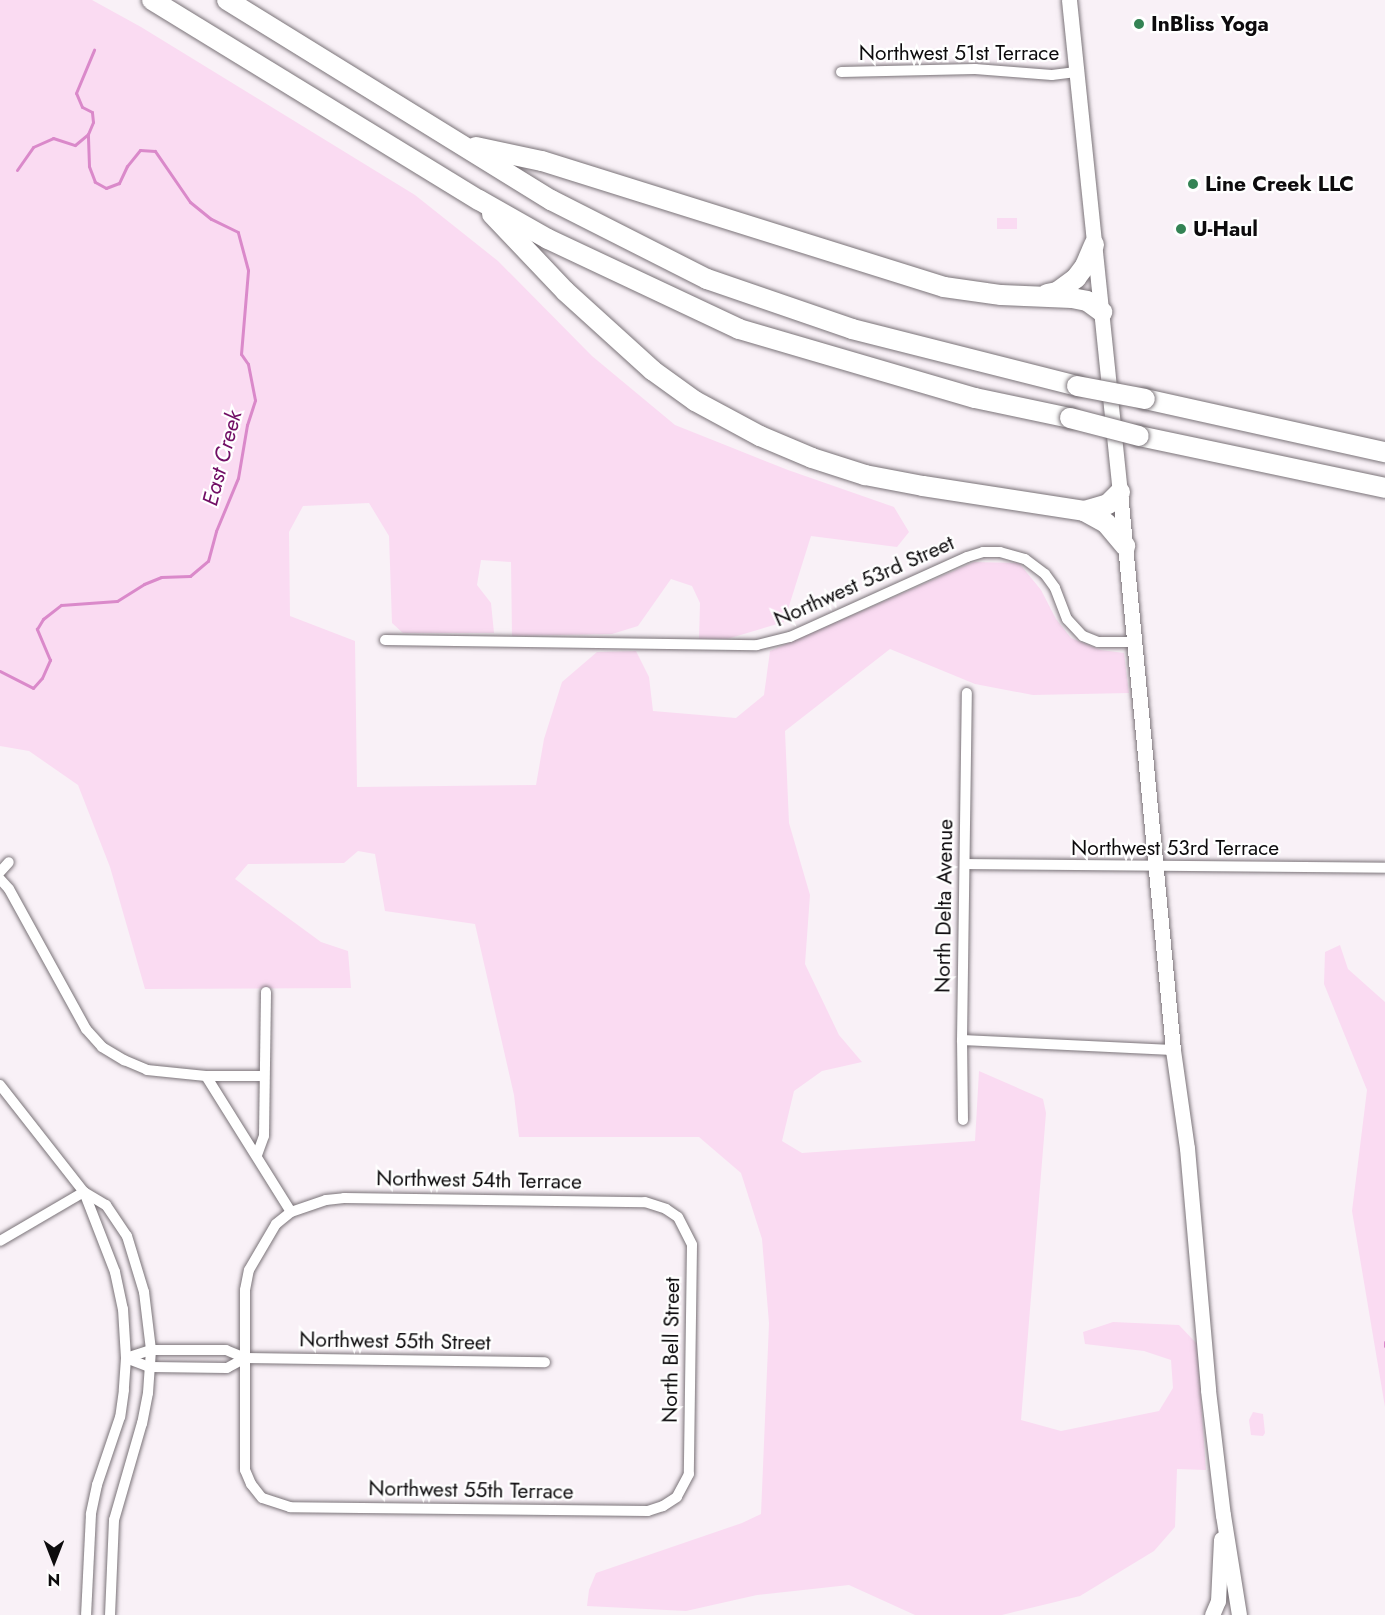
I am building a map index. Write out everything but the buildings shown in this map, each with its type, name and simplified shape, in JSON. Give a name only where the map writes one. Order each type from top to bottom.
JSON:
[{"type":"highway","points":[[152,0],[479,200],[549,239],[739,329],[975,398],[1070,418],[1139,436],[1385,488]]},
{"type":"highway","points":[[228,0],[551,200],[707,279],[852,329],[1077,386],[1385,452]]},
{"type":"highway","points":[[463,144],[542,161],[944,287],[1001,295],[1045,295],[1087,301],[1102,312]]},
{"type":"highway","points":[[479,200],[565,291],[652,370],[695,401],[760,436],[812,458],[865,475],[1084,512],[1106,523],[1125,546]]},
{"type":"highway","points":[[1045,295],[1058,292],[1076,278],[1085,266],[1094,245]]},
{"type":"highway","points":[[1084,512],[1108,504],[1120,492]]},
{"type":"main road","points":[[1069,0],[1120,492],[1173,1050],[1187,1148],[1208,1390],[1223,1515],[1239,1615]]},
{"type":"main road","points":[[1212,1615],[1218,1601],[1220,1586],[1223,1515]]},
{"type":"street","name":"Northwest 51st Terrace","points":[[841,72],[975,69],[1052,75],[1076,72]]},
{"type":"street","name":"Northwest 53rd Street","points":[[386,640],[757,645],[790,637],[967,557],[1000,552],[1025,559],[1045,574],[1055,588],[1067,619],[1083,636],[1098,642],[1134,642]]},
{"type":"street","name":"North Delta Avenue","points":[[963,1120],[967,693]]},
{"type":"street","points":[[0,872],[9,862]]},
{"type":"street","name":"Northwest 53rd Terrace","points":[[964,864],[1155,868],[1385,868]]},
{"type":"street","points":[[0,879],[9,889],[86,1029],[102,1047],[147,1070],[206,1076],[264,1076]]},
{"type":"street","points":[[257,1155],[264,1136],[266,992]]},
{"type":"street","points":[[962,1040],[1173,1050]]},
{"type":"street","points":[[206,1076],[291,1212],[276,1224],[249,1270],[245,1290],[245,1358]]},
{"type":"street","points":[[0,1085],[84,1192],[115,1272],[123,1309],[126,1358],[120,1417],[97,1485],[91,1514],[86,1615]]},
{"type":"street","points":[[0,1241],[84,1192]]},
{"type":"street","points":[[84,1192],[106,1205],[127,1236],[144,1292],[151,1350],[148,1393],[135,1456],[114,1520],[110,1615]]},
{"type":"street","name":"Northwest 54th Terrace","points":[[291,1212],[326,1200],[344,1198],[645,1202],[666,1209]]},
{"type":"street","name":"North Bell Street","points":[[666,1209],[678,1217],[687,1230],[692,1245],[689,1474],[677,1497]]},
{"type":"street","name":"Northwest 55th Street","points":[[126,1358],[151,1350],[226,1350],[245,1358],[545,1362]]},
{"type":"street","points":[[199,1350],[199,1368]]},
{"type":"street","name":"Northwest 55th Street","points":[[126,1358],[150,1367],[199,1368],[227,1368],[245,1358]]},
{"type":"street","name":"Northwest 55th Terrace","points":[[245,1358],[245,1470],[251,1484],[262,1498],[290,1507],[648,1511],[663,1506],[677,1497]]},
{"type":"shaded area","points":[[0,0],[92,0],[141,27],[415,195],[498,261],[592,356],[675,425],[788,470],[894,507],[909,532],[897,547],[811,536],[784,622],[727,639],[699,639],[700,603],[692,586],[671,579],[638,626],[612,634],[512,636],[511,562],[481,560],[477,585],[491,603],[494,633],[403,633],[392,623],[389,536],[369,503],[303,506],[289,532],[290,616],[355,641],[357,787],[536,785],[544,739],[562,682],[597,652],[636,651],[649,677],[653,711],[736,718],[764,695],[770,651],[974,562],[1019,563],[1041,590],[1056,619],[1071,638],[1101,650],[1124,653],[1129,693],[1033,695],[975,684],[890,649],[785,731],[789,823],[810,895],[805,964],[839,1035],[862,1062],[822,1071],[794,1091],[782,1141],[802,1153],[975,1141],[979,1071],[1043,1099],[1046,1113],[1021,1420],[1061,1431],[1159,1411],[1173,1388],[1171,1360],[1144,1351],[1085,1344],[1083,1332],[1113,1322],[1179,1325],[1197,1344],[1206,1470],[1177,1469],[1175,1527],[1154,1551],[1080,1596],[1002,1615],[915,1615],[849,1585],[757,1595],[686,1611],[587,1606],[589,1590],[596,1573],[742,1523],[761,1514],[769,1323],[762,1239],[741,1173],[699,1137],[519,1137],[514,1095],[475,924],[385,911],[375,854],[358,851],[344,863],[248,864],[235,879],[321,942],[348,951],[351,988],[145,989],[110,867],[78,785],[29,751],[0,746]]},
{"type":"shaded area","points":[[997,218],[1017,218],[1017,229],[997,229]]},
{"type":"shaded area","points":[[1340,945],[1348,969],[1385,1002],[1385,1407],[1352,1211],[1367,1090],[1324,984],[1325,952]]},
{"type":"shaded area","points":[[1253,1412],[1263,1414],[1265,1433],[1263,1436],[1251,1435],[1249,1420]]},
{"type":"waterway","name":"East Creek","points":[[0,671],[33,688],[42,678],[50,660],[37,629],[43,619],[61,605],[117,601],[144,584],[161,577],[190,576],[208,561],[216,531],[238,478],[247,425],[255,400],[248,364],[241,354],[248,270],[238,232],[211,219],[190,202],[155,151],[140,150],[127,166],[119,183],[106,188],[95,182],[89,166],[88,134],[93,122],[92,112],[82,107],[76,93],[94,50]]},
{"type":"waterway","points":[[17,170],[33,147],[53,138],[75,145],[88,134]]},
{"type":"place","name":"InBliss Yoga","points":[[1139,24]]},
{"type":"place","name":"Line Creek LLC","points":[[1193,184]]},
{"type":"place","name":"U-Haul","points":[[1181,229]]}]
